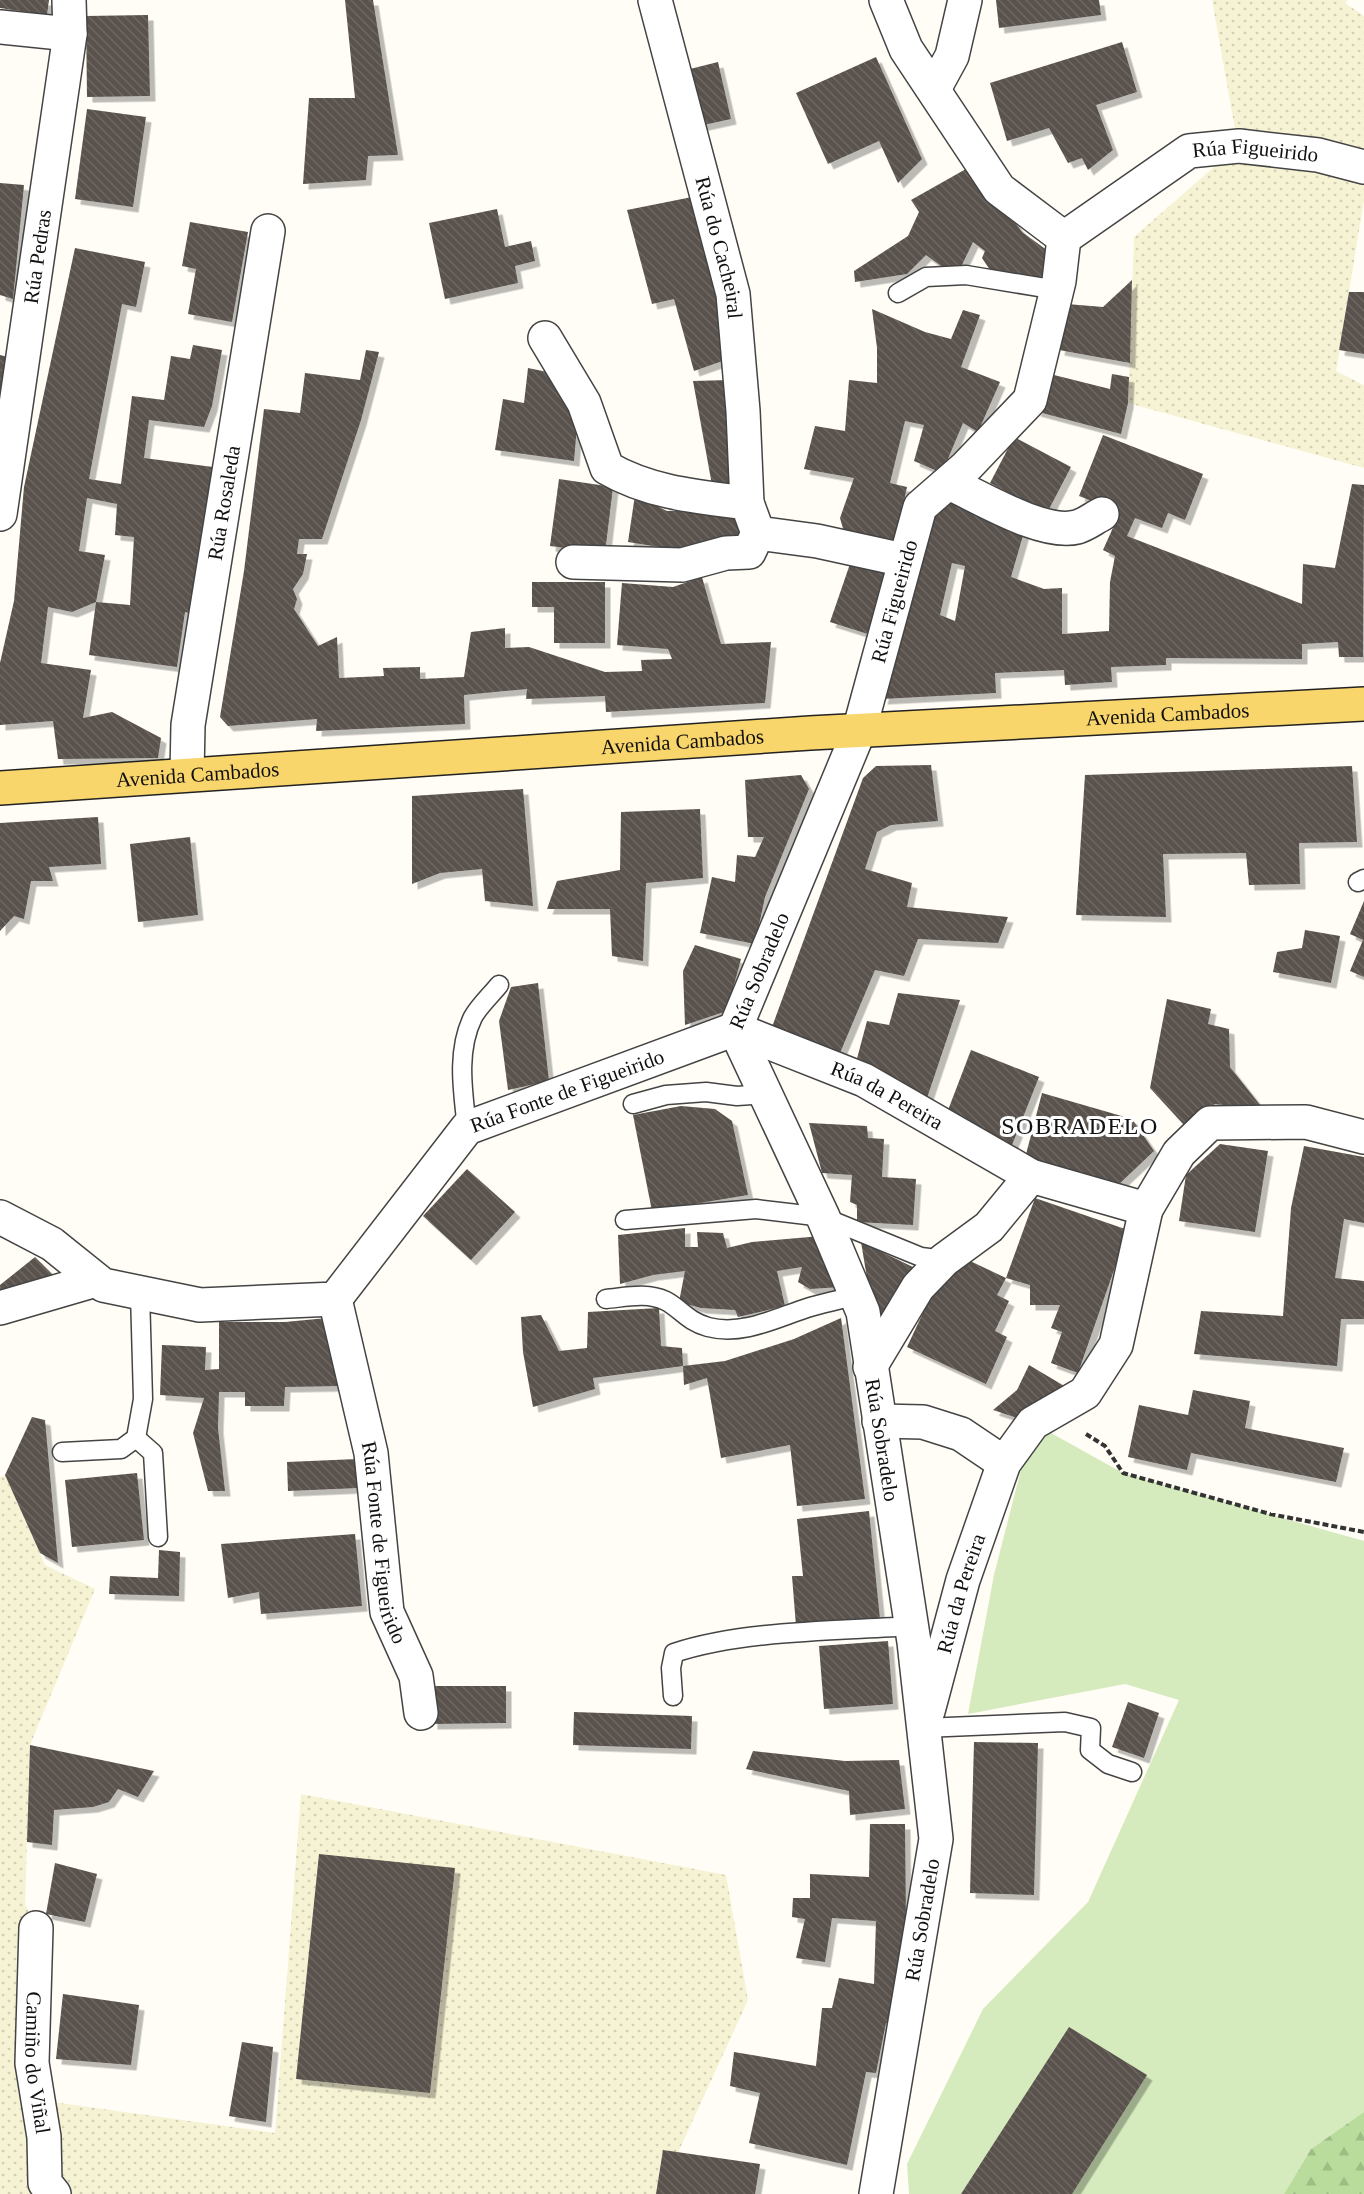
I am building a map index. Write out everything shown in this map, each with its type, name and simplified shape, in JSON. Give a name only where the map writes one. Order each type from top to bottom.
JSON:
[{"type":"main road","name":"Avenida Cambados","points":[[0,788],[859,731],[1364,702]]},
{"type":"street","name":"Rúa Pedras","points":[[0,514],[70,34],[69,0]]},
{"type":"street","name":"Rúa do Cacheiral","points":[[655,0],[733,294],[752,518]]},
{"type":"street","points":[[886,0],[906,49],[999,189],[1064,238]]},
{"type":"street","points":[[934,89],[952,56],[965,0]]},
{"type":"street","points":[[0,27],[70,34]]},
{"type":"street","name":"Rúa Figueirido","points":[[859,731],[920,507],[949,483],[1030,400],[1057,290],[1064,238],[1189,151],[1239,146],[1318,155],[1364,167]]},
{"type":"street","name":"Rúa Rosaleda","points":[[187,774],[188,725],[268,231]]},
{"type":"street","points":[[544,338],[584,403],[607,468],[631,482],[752,518],[818,541],[904,560]]},
{"type":"street","points":[[949,483],[1017,515],[1054,528],[1077,527],[1102,514]]},
{"type":"street","points":[[573,562],[682,565],[726,553],[749,552],[752,518]]},
{"type":"street","name":"Rúa Sobradelo","points":[[859,731],[735,1029],[823,1217],[864,1312],[870,1367],[911,1626],[924,1728],[936,1839],[876,2194]]},
{"type":"street","name":"Rúa Fonte de Figueirido","points":[[421,1713],[416,1676],[387,1612],[371,1453],[335,1299],[467,1128],[735,1029]]},
{"type":"street","name":"Rúa da Pereira","points":[[735,1029],[864,1080],[1031,1176],[1146,1209]]},
{"type":"street","name":"Rúa da Pereira","points":[[924,1728],[963,1580],[1004,1463],[1033,1424],[1085,1393],[1116,1345],[1146,1209],[1179,1152],[1210,1123],[1306,1122],[1364,1137]]},
{"type":"street","points":[[870,1367],[918,1287],[944,1260],[989,1227],[1031,1176]]},
{"type":"street","points":[[0,1217],[52,1244],[103,1285],[200,1305],[335,1299]]},
{"type":"street","points":[[0,1308],[96,1280]]},
{"type":"street","points":[[879,1421],[923,1422],[961,1434],[1004,1463]]},
{"type":"street","name":"Camiño do Viñal","points":[[36,1928],[32,2063],[44,2137],[45,2183],[54,2194]]},
{"type":"lane","points":[[898,293],[926,277],[966,275],[1057,290]]},
{"type":"lane","points":[[467,1128],[463,1094],[464,1046],[473,1016],[499,985]]},
{"type":"lane","points":[[633,1104],[666,1095],[706,1092],[737,1096],[766,1095]]},
{"type":"lane","points":[[625,1220],[756,1209],[823,1217],[921,1257],[944,1260]]},
{"type":"lane","points":[[62,1452],[121,1449],[136,1438],[143,1399],[140,1293]]},
{"type":"lane","points":[[606,1299],[647,1295],[667,1301],[684,1317],[710,1328],[744,1328],[773,1322],[807,1308],[856,1295]]},
{"type":"lane","points":[[136,1438],[153,1453],[158,1537]]},
{"type":"lane","points":[[672,1696],[671,1668],[674,1653],[699,1644],[911,1626]]},
{"type":"lane","points":[[924,1728],[1065,1722],[1091,1728],[1090,1750],[1108,1764],[1132,1772]]},
{"type":"path","points":[[1053,1412],[1105,1446],[1123,1473],[1270,1514],[1364,1532]]},
{"type":"shaded area","points":[[1212,0],[1347,0],[1345,3],[1364,16],[1364,200],[1336,371],[1364,385],[1364,468],[1128,403],[1134,237],[1238,146]]},
{"type":"shaded area","points":[[5,1475],[45,1565],[95,1589],[30,1745],[25,1904],[36,1928],[38,2100],[275,2133],[301,1794],[726,1875],[748,2000],[659,2194],[0,2194],[0,1477]]},
{"type":"green space","points":[[1033,1423],[1123,1473],[1364,1541],[1364,2112],[1311,2149],[1284,2194],[909,2194],[907,2164],[983,2009],[1088,1902],[1179,1700],[1125,1684],[968,1714],[994,1575]]},
{"type":"green space","points":[[1364,2112],[1364,2194],[1284,2194],[1311,2149]]},
{"type":"building","points":[[0,0],[49,0],[47,15],[0,8]]},
{"type":"building","points":[[345,0],[373,0],[398,155],[368,156],[366,180],[303,184],[309,98],[355,98]]},
{"type":"building","points":[[996,0],[1099,0],[1101,15],[999,28]]},
{"type":"building","points":[[148,15],[150,96],[87,97],[86,16]]},
{"type":"building","points":[[1122,42],[1137,92],[1096,105],[1113,150],[1088,170],[1082,158],[1068,163],[1049,128],[1007,141],[990,83]]},
{"type":"building","points":[[876,57],[922,159],[898,183],[879,141],[828,164],[796,93]]},
{"type":"building","points":[[718,62],[731,119],[699,126],[686,70]]},
{"type":"building","points":[[87,109],[146,117],[133,207],[75,199]]},
{"type":"building","points":[[973,165],[1022,232],[1055,256],[1042,278],[990,270],[982,258],[985,251],[973,242],[961,267],[944,268],[926,255],[907,274],[855,282],[854,271],[908,236],[919,212],[911,200]]},
{"type":"building","points":[[0,183],[24,185],[13,299],[0,295]]},
{"type":"building","points":[[692,197],[717,288],[731,358],[694,371],[674,299],[652,304],[627,210]]},
{"type":"building","points":[[497,209],[505,247],[531,241],[535,261],[515,266],[518,283],[445,299],[429,223]]},
{"type":"building","points":[[190,222],[248,232],[232,322],[188,314],[196,269],[182,266]]},
{"type":"building","points":[[75,248],[145,262],[136,307],[122,304],[89,479],[121,484],[132,396],[164,400],[171,356],[190,359],[193,345],[222,350],[212,406],[204,427],[149,420],[144,458],[213,467],[193,614],[185,612],[177,667],[89,655],[96,602],[72,612],[48,607],[41,663],[91,670],[83,718],[112,712],[161,738],[158,758],[58,759],[53,721],[0,725],[0,663],[14,601],[24,487]],"holes":[[[87,498],[117,504],[115,535],[134,537],[130,605],[96,602],[105,555],[79,551]]]},
{"type":"building","points":[[1132,280],[1130,363],[1059,350],[1067,304],[1103,307]]},
{"type":"building","points":[[1349,292],[1364,292],[1364,354],[1339,350]]},
{"type":"building","points":[[872,309],[925,332],[951,339],[963,310],[980,315],[961,367],[1000,382],[978,432],[963,423],[942,473],[914,461],[924,425],[905,421],[890,483],[907,487],[894,546],[846,539],[840,518],[854,478],[804,469],[815,426],[845,431],[849,380],[877,383],[877,348]]},
{"type":"building","points":[[366,350],[379,352],[361,420],[322,539],[299,539],[297,554],[307,554],[303,574],[293,589],[297,599],[294,609],[318,646],[337,637],[339,678],[384,676],[383,668],[420,667],[420,679],[464,677],[471,632],[505,628],[505,648],[529,647],[605,672],[642,671],[641,660],[672,659],[668,649],[617,645],[622,583],[673,587],[702,577],[721,644],[771,642],[765,703],[606,712],[605,696],[526,699],[527,689],[464,695],[465,724],[316,731],[317,719],[228,726],[220,717],[244,571],[264,409],[300,413],[305,373],[360,380]]},
{"type":"building","points":[[0,355],[12,358],[1,395],[0,395]]},
{"type":"building","points":[[528,368],[557,374],[578,414],[574,461],[495,450],[503,399],[524,403]]},
{"type":"building","points":[[1112,374],[1129,377],[1128,403],[1121,434],[1035,411],[1054,375],[1110,389]]},
{"type":"building","points":[[730,380],[735,488],[712,485],[693,381]]},
{"type":"building","points":[[1103,435],[1203,474],[1185,520],[1168,513],[1162,528],[1135,518],[1127,536],[1302,604],[1303,564],[1335,568],[1352,484],[1364,485],[1363,657],[1339,657],[1338,642],[1302,644],[1302,659],[1166,658],[1166,665],[1111,667],[1112,682],[1065,685],[1064,670],[995,673],[996,693],[882,699],[929,524],[946,500],[1024,532],[1011,577],[1044,589],[1062,588],[1062,634],[1109,631],[1110,582],[1115,556],[1103,550],[1120,512],[1079,496]],"holes":[[[952,563],[965,566],[955,621],[940,615]]]},
{"type":"building","points":[[1014,437],[1071,467],[1047,513],[990,483]]},
{"type":"building","points":[[559,479],[613,487],[605,553],[550,546]]},
{"type":"building","points":[[635,495],[667,511],[717,509],[738,514],[746,534],[697,553],[628,542]]},
{"type":"building","points":[[852,558],[890,567],[871,635],[830,622]]},
{"type":"building","points":[[532,582],[605,582],[605,643],[554,643],[554,607],[532,607]]},
{"type":"building","points":[[931,765],[938,821],[891,825],[877,832],[865,869],[912,883],[907,907],[1008,917],[998,943],[918,939],[904,976],[875,970],[840,1053],[772,1027],[863,778],[876,766]]},
{"type":"building","points":[[1352,766],[1357,842],[1299,843],[1300,884],[1249,885],[1246,853],[1163,854],[1166,917],[1076,915],[1085,775]]},
{"type":"building","points":[[801,775],[809,789],[765,897],[755,944],[700,933],[712,877],[735,882],[737,855],[755,857],[764,837],[748,837],[745,780]]},
{"type":"building","points":[[523,789],[533,906],[485,901],[482,869],[440,873],[412,884],[412,796]]},
{"type":"building","points":[[700,809],[703,878],[646,883],[643,961],[612,956],[610,909],[547,909],[557,881],[620,870],[621,812]]},
{"type":"building","points":[[98,817],[101,864],[49,867],[53,881],[31,881],[24,919],[14,916],[0,931],[0,823]]},
{"type":"building","points":[[190,837],[198,915],[138,922],[130,844]]},
{"type":"building","points":[[1364,901],[1364,977],[1350,971],[1363,940],[1350,934]]},
{"type":"building","points":[[1305,930],[1340,936],[1331,983],[1273,972],[1277,952],[1302,948]]},
{"type":"building","points":[[695,945],[741,959],[727,1011],[685,1025],[683,971]]},
{"type":"building","points":[[538,983],[549,1081],[508,1090],[499,1021],[511,987]]},
{"type":"building","points":[[898,993],[960,1000],[926,1101],[855,1066],[867,1021],[889,1025]]},
{"type":"building","points":[[1167,999],[1211,1009],[1208,1024],[1229,1029],[1230,1067],[1264,1110],[1215,1104],[1184,1125],[1150,1088]]},
{"type":"building","points":[[971,1050],[1039,1077],[1012,1145],[945,1118]]},
{"type":"building","points":[[1042,1093],[1132,1119],[1154,1151],[1117,1186],[1024,1162]]},
{"type":"building","points":[[681,1106],[715,1109],[732,1121],[748,1195],[652,1211],[633,1115]]},
{"type":"building","points":[[809,1123],[867,1126],[868,1138],[884,1139],[882,1177],[916,1179],[913,1225],[857,1222],[857,1205],[850,1202],[852,1175],[822,1173]]},
{"type":"building","points":[[1220,1144],[1268,1151],[1255,1232],[1179,1221],[1186,1175]]},
{"type":"building","points":[[1304,1146],[1364,1157],[1364,1223],[1344,1219],[1335,1278],[1364,1281],[1364,1319],[1341,1319],[1337,1366],[1194,1354],[1201,1311],[1283,1316],[1291,1208]]},
{"type":"building","points":[[467,1169],[515,1212],[471,1260],[423,1216]]},
{"type":"building","points":[[1035,1198],[1128,1230],[1078,1373],[1051,1363],[1062,1332],[1051,1328],[1060,1305],[1030,1305],[1030,1285],[1006,1278]]},
{"type":"building","points":[[685,1228],[685,1247],[698,1247],[697,1232],[723,1233],[727,1248],[752,1242],[821,1236],[841,1287],[810,1289],[798,1282],[802,1267],[777,1271],[785,1306],[738,1317],[735,1310],[701,1308],[679,1302],[685,1271],[653,1275],[620,1284],[618,1235]]},
{"type":"building","points":[[861,1242],[915,1268],[875,1326]]},
{"type":"building","points":[[35,1257],[54,1276],[0,1297],[0,1285]]},
{"type":"building","points":[[968,1260],[1006,1278],[997,1295],[1009,1301],[995,1331],[1007,1337],[986,1384],[907,1347],[935,1287]]},
{"type":"building","points":[[659,1308],[661,1346],[682,1348],[683,1366],[593,1378],[595,1389],[533,1407],[523,1352],[521,1317],[541,1315],[559,1351],[587,1348],[588,1312]]},
{"type":"building","points":[[327,1318],[342,1386],[285,1387],[284,1406],[245,1406],[245,1392],[219,1392],[218,1428],[225,1491],[208,1491],[193,1433],[204,1398],[160,1395],[162,1345],[206,1347],[205,1370],[219,1369],[219,1322],[285,1322]]},
{"type":"building","points":[[841,1318],[865,1499],[797,1506],[790,1445],[721,1458],[707,1378],[684,1385],[683,1366],[725,1361],[794,1339]]},
{"type":"building","points":[[1029,1365],[1066,1387],[1020,1419],[993,1410],[1017,1390]]},
{"type":"building","points":[[1193,1390],[1250,1401],[1245,1428],[1344,1448],[1336,1482],[1191,1453],[1187,1470],[1128,1457],[1139,1405],[1188,1415]]},
{"type":"building","points":[[32,1417],[45,1420],[58,1563],[40,1553],[5,1475]]},
{"type":"building","points":[[357,1459],[358,1488],[288,1491],[287,1462]]},
{"type":"building","points":[[137,1473],[144,1540],[72,1547],[65,1480]]},
{"type":"building","points":[[869,1511],[880,1619],[796,1626],[792,1576],[803,1576],[797,1519]]},
{"type":"building","points":[[355,1534],[362,1606],[261,1614],[259,1592],[228,1598],[221,1544]]},
{"type":"building","points":[[159,1550],[180,1552],[179,1596],[109,1594],[110,1576],[158,1578]]},
{"type":"building","points":[[888,1641],[893,1704],[824,1709],[819,1646]]},
{"type":"building","points":[[431,1686],[506,1686],[506,1723],[432,1724]]},
{"type":"building","points":[[1128,1702],[1159,1713],[1144,1758],[1112,1747]]},
{"type":"building","points":[[574,1712],[692,1716],[691,1749],[573,1745]]},
{"type":"building","points":[[974,1742],[1038,1743],[1034,1895],[970,1893]]},
{"type":"building","points":[[30,1745],[154,1771],[138,1797],[118,1789],[109,1802],[93,1807],[54,1810],[52,1845],[27,1842]]},
{"type":"building","points":[[753,1751],[845,1761],[899,1760],[905,1809],[850,1815],[849,1791],[746,1769]]},
{"type":"building","points":[[870,1824],[905,1824],[906,1924],[896,2022],[886,2023],[876,2073],[866,2072],[847,2165],[749,2143],[760,2093],[730,2086],[734,2052],[816,2066],[822,2008],[832,2008],[839,1978],[874,1984],[876,1921],[832,1918],[825,1962],[796,1958],[805,1919],[792,1917],[793,1898],[810,1898],[810,1874],[869,1877]]},
{"type":"building","points":[[319,1854],[455,1868],[430,2093],[296,2079]]},
{"type":"building","points":[[55,1863],[97,1874],[85,1922],[46,1914]]},
{"type":"building","points":[[63,1994],[139,2005],[131,2065],[56,2059]]},
{"type":"building","points":[[1069,2027],[1147,2075],[1072,2194],[961,2194]]},
{"type":"building","points":[[242,2042],[273,2047],[266,2122],[229,2116]]},
{"type":"building","points":[[663,2150],[760,2164],[755,2194],[656,2194]]},
{"type":"district","name":"SOBRADELO","points":[[1080,1126]]}]
